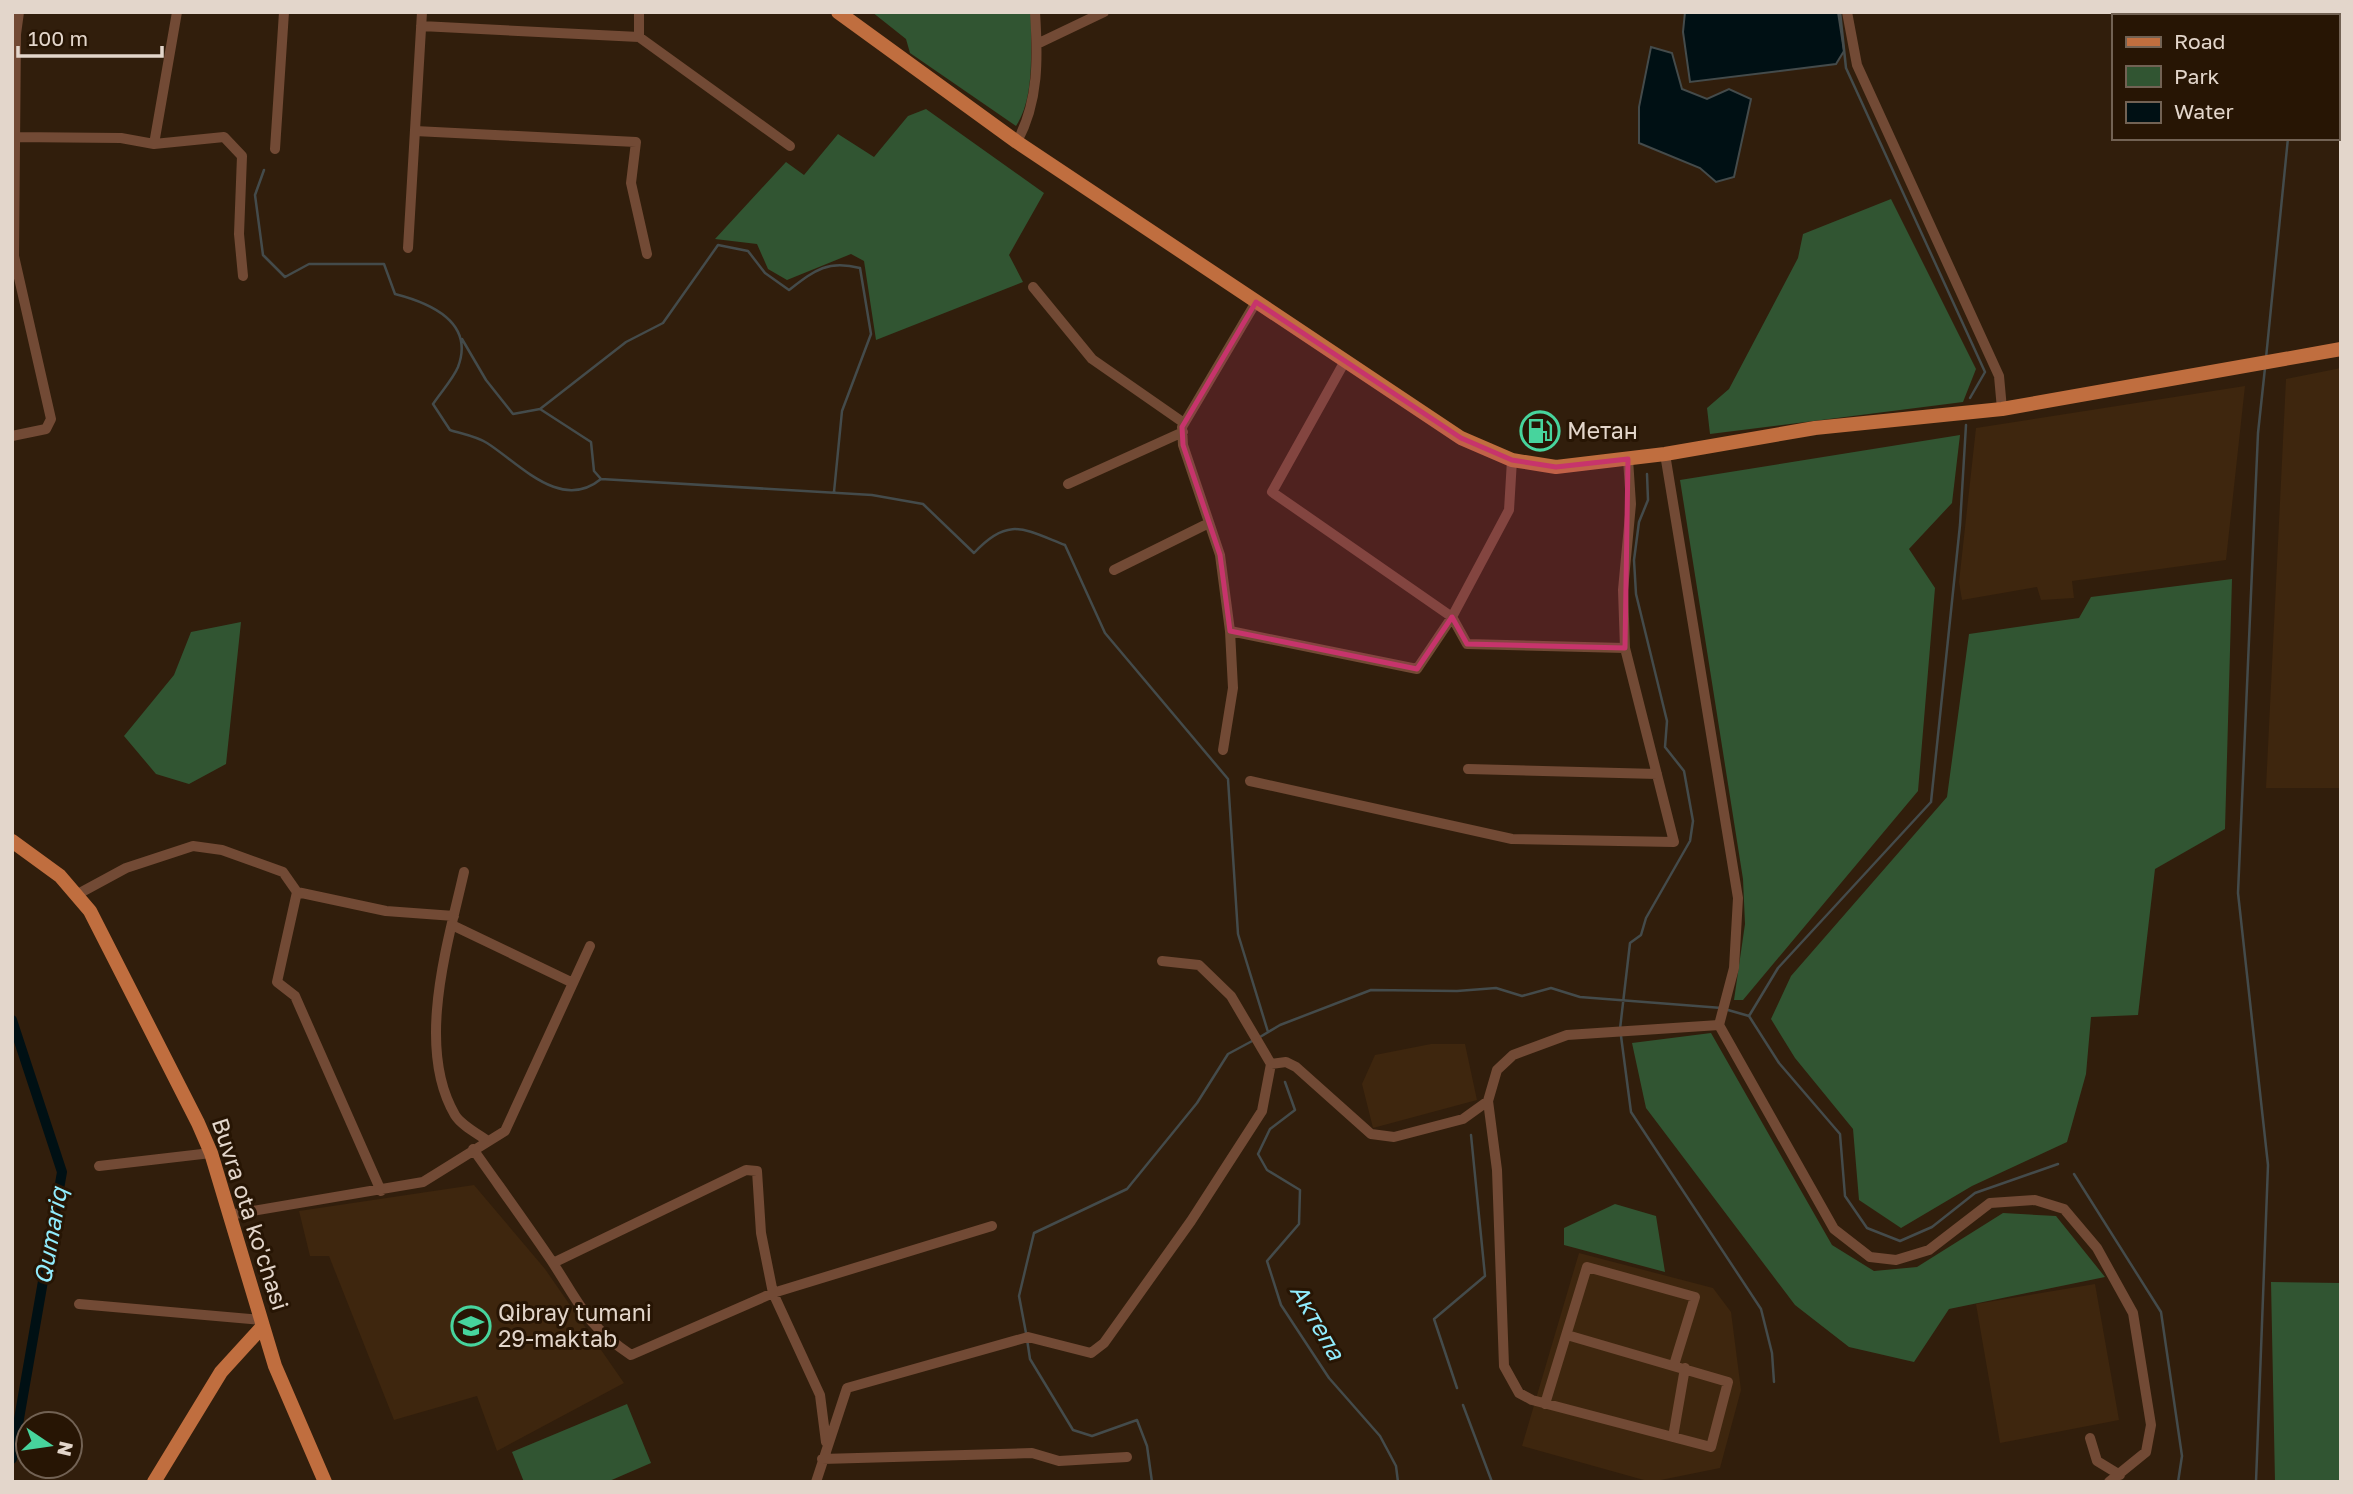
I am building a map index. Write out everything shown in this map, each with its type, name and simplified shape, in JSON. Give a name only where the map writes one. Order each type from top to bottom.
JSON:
[{"type":"main road","points":[[838,12],[1017,142],[1256,302],[1461,438],[1512,460],[1556,467],[1665,454],[1815,428],[2002,409],[2341,349]]},
{"type":"main road","name":"Buvra ota ko'chasi","points":[[12,841],[60,876],[78,894],[90,912],[211,1153],[275,1366],[325,1482]]},
{"type":"main road","points":[[155,1482],[221,1372],[262,1323]]},
{"type":"street","points":[[12,436],[46,429],[51,419],[13,256],[16,34],[19,12]]},
{"type":"street","points":[[154,144],[177,12]]},
{"type":"street","points":[[275,149],[284,12]]},
{"type":"street","points":[[408,248],[422,12]]},
{"type":"street","points":[[639,12],[639,37]]},
{"type":"street","points":[[1017,142],[1027,123],[1038,74],[1035,12]]},
{"type":"street","points":[[1037,44],[1104,12]]},
{"type":"street","points":[[1847,12],[1857,65],[1999,376],[2002,409]]},
{"type":"street","points":[[421,26],[639,37],[790,146]]},
{"type":"street","points":[[415,131],[636,142],[631,183],[647,254]]},
{"type":"street","points":[[14,137],[121,138],[154,144],[224,138],[242,156],[239,234],[243,276]]},
{"type":"street","points":[[1033,286],[1092,359],[1184,428]]},
{"type":"street","points":[[1223,750],[1233,688],[1230,631],[1220,555],[1183,445],[1184,428],[1256,302]]},
{"type":"street","points":[[1345,361],[1272,492],[1452,617],[1467,644],[1625,648]]},
{"type":"street","points":[[1068,484],[1184,428]]},
{"type":"street","points":[[1665,454],[1738,898],[1734,968],[1719,1025],[1835,1229],[1870,1258],[1896,1260],[1929,1250],[1990,1203],[2035,1200],[2064,1209],[2097,1248],[2133,1313],[2151,1425],[2146,1452],[2109,1482]]},
{"type":"street","points":[[1250,782],[1512,839],[1674,842],[1625,648],[1623,590],[1630,504],[1628,459]]},
{"type":"street","points":[[1230,631],[1417,668],[1452,617],[1509,510],[1512,460]]},
{"type":"street","points":[[1114,570],[1209,523]]},
{"type":"street","points":[[1468,769],[1657,774]]},
{"type":"street","points":[[78,894],[126,867],[193,846],[222,850],[283,872],[297,892],[386,911],[453,920],[573,983]]},
{"type":"street","points":[[464,872],[436,1023],[440,1079],[456,1117],[488,1141]]},
{"type":"street","points":[[297,892],[277,982],[295,996],[381,1191]]},
{"type":"street","points":[[229,1215],[422,1182],[505,1131],[590,946]]},
{"type":"street","points":[[816,1482],[847,1388],[1028,1338],[1091,1353],[1104,1343],[1191,1221],[1262,1111],[1271,1064],[1231,996],[1199,965],[1162,961]]},
{"type":"street","points":[[1567,1335],[1728,1382],[1711,1447],[1545,1404],[1519,1393],[1504,1366],[1497,1170],[1488,1101],[1497,1070],[1513,1055],[1529,1047],[1567,1035],[1719,1025]]},
{"type":"street","points":[[1271,1064],[1286,1062],[1371,1133],[1394,1137],[1463,1119],[1488,1101]]},
{"type":"street","points":[[473,1149],[553,1263],[584,1314],[602,1335],[631,1355],[773,1293],[992,1226]]},
{"type":"street","points":[[99,1166],[211,1153]]},
{"type":"street","points":[[553,1263],[746,1170],[757,1171],[761,1233],[773,1293],[820,1395],[826,1446]]},
{"type":"street","points":[[1545,1404],[1587,1267],[1695,1297],[1679,1367],[1673,1437]]},
{"type":"street","points":[[79,1304],[262,1323]]},
{"type":"street","points":[[2090,1438],[2097,1461],[2120,1475]]},
{"type":"street","points":[[822,1459],[1032,1453],[1059,1461],[1127,1457]]},
{"type":"highlighted area","points":[[1256,302],[1461,438],[1512,460],[1556,467],[1628,459],[1625,648],[1467,644],[1452,617],[1417,669],[1230,631],[1220,555],[1183,445],[1182,427]]},
{"type":"shaded area","points":[[2341,368],[2341,788],[2266,788],[2286,379]]},
{"type":"shaded area","points":[[2245,386],[2226,560],[2072,581],[2074,598],[2041,600],[2037,587],[1962,600],[1959,582],[1976,428]]},
{"type":"shaded area","points":[[1431,1044],[1465,1044],[1477,1100],[1373,1128],[1362,1084],[1375,1055]]},
{"type":"shaded area","name":"Qibray tumani 29-maktab","points":[[474,1185],[545,1269],[624,1383],[497,1451],[477,1396],[394,1420],[329,1256],[310,1256],[299,1211]]},
{"type":"shaded area","points":[[1579,1253],[1713,1288],[1731,1312],[1741,1390],[1720,1468],[1651,1482],[1522,1446]]},
{"type":"shaded area","points":[[2095,1284],[2119,1420],[2000,1443],[1976,1304]]},
{"type":"green space","points":[[872,12],[1031,12],[1029,86],[1027,100],[1016,126],[910,53],[906,39]]},
{"type":"green space","points":[[926,109],[1044,193],[1009,255],[1023,282],[876,340],[864,261],[851,254],[787,280],[768,269],[757,244],[715,239],[786,162],[804,175],[838,134],[874,157],[908,116]]},
{"type":"green space","points":[[1891,199],[1976,369],[1963,402],[1710,434],[1707,408],[1729,389],[1798,258],[1803,234]]},
{"type":"green space","points":[[1960,435],[1952,503],[1909,549],[1935,588],[1918,791],[1743,1000],[1734,1000],[1745,924],[1743,879],[1680,480]]},
{"type":"green space","points":[[2232,579],[2225,829],[2155,869],[2138,1015],[2091,1017],[2086,1074],[2067,1142],[1972,1186],[1901,1228],[1859,1200],[1853,1129],[1795,1058],[1771,1019],[1791,976],[1947,797],[1969,634],[2079,618],[2091,597]]},
{"type":"green space","points":[[241,622],[226,764],[189,784],[156,774],[124,736],[174,675],[191,632]]},
{"type":"green space","points":[[1711,1033],[1832,1245],[1874,1271],[1917,1267],[2003,1213],[2056,1216],[2105,1277],[1949,1309],[1914,1362],[1849,1347],[1795,1305],[1646,1108],[1632,1043]]},
{"type":"green space","points":[[1615,1204],[1656,1216],[1665,1272],[1564,1245],[1564,1228]]},
{"type":"green space","points":[[2271,1282],[2341,1283],[2341,1482],[2275,1482]]},
{"type":"green space","points":[[627,1404],[651,1463],[607,1482],[524,1482],[512,1452]]},
{"type":"water","points":[[1685,12],[1838,12],[1844,51],[1836,64],[1690,82],[1683,32]]},
{"type":"water","points":[[1651,47],[1672,53],[1682,89],[1707,99],[1729,89],[1751,99],[1734,177],[1716,182],[1700,168],[1639,143],[1639,107]]},
{"type":"waterway","points":[[1840,12],[1846,68],[1985,372],[1970,398]]},
{"type":"waterway","points":[[2266,358],[2288,140]]},
{"type":"waterway","points":[[264,170],[255,195],[263,255],[285,277],[309,264],[384,264],[395,294],[435,309],[455,326],[460,338],[462,351],[458,367],[433,404],[450,430],[483,441],[541,481],[556,488],[571,490],[586,488],[601,479],[872,495],[923,504],[974,553],[997,534],[1017,529],[1065,545],[1105,633],[1228,779],[1238,934],[1268,1032]]},
{"type":"waterway","points":[[462,339],[486,380],[513,414],[540,409],[626,342],[663,323],[718,245],[748,251],[765,273],[789,290],[822,268],[839,265],[860,268],[871,334],[842,411],[834,492]]},
{"type":"waterway","points":[[2256,1482],[2268,1165],[2238,893],[2258,433],[2265,368]]},
{"type":"waterway","points":[[540,409],[591,442],[594,471],[601,479]]},
{"type":"waterway","points":[[1966,425],[1960,525],[1931,802],[1778,968],[1749,1016],[1779,1063],[1840,1134],[1845,1196],[1867,1228],[1900,1241],[1932,1227],[1975,1193],[2058,1164]]},
{"type":"waterway","points":[[1620,1029],[1630,943],[1641,935],[1646,918],[1690,841],[1693,821],[1684,771],[1665,747],[1667,721],[1636,594],[1634,560],[1639,522],[1648,500],[1647,474]]},
{"type":"waterway","points":[[1260,1037],[1280,1025],[1371,990],[1457,991],[1496,988],[1522,996],[1551,988],[1580,997],[1722,1008]]},
{"type":"waterway","points":[[1728,1010],[1749,1016]]},
{"type":"waterway","name":"Qumariq","points":[[12,1020],[62,1172],[12,1459]]},
{"type":"waterway","points":[[1621,1036],[1631,1112],[1761,1309],[1772,1353],[1774,1382]]},
{"type":"waterway","points":[[1026,1333],[1019,1296],[1034,1233],[1127,1189],[1197,1103],[1228,1054],[1254,1040]]},
{"type":"waterway","name":"Актепа","points":[[1285,1082],[1295,1110],[1270,1129],[1258,1154],[1267,1170],[1300,1190],[1299,1224],[1267,1261],[1281,1305],[1329,1378],[1380,1436],[1396,1466],[1398,1482]]},
{"type":"waterway","points":[[1457,1388],[1434,1319],[1485,1276],[1471,1135]]},
{"type":"waterway","points":[[2074,1174],[2161,1312],[2182,1456],[2178,1482]]},
{"type":"waterway","points":[[1027,1339],[1030,1359],[1073,1430],[1092,1436],[1137,1420],[1147,1446],[1152,1482]]},
{"type":"waterway","points":[[1463,1405],[1492,1482]]},
{"type":"place","name":"Метан","points":[[1540,431]]},
{"type":"place","name":"Qibray tumani 29-maktab","points":[[471,1326]]}]
